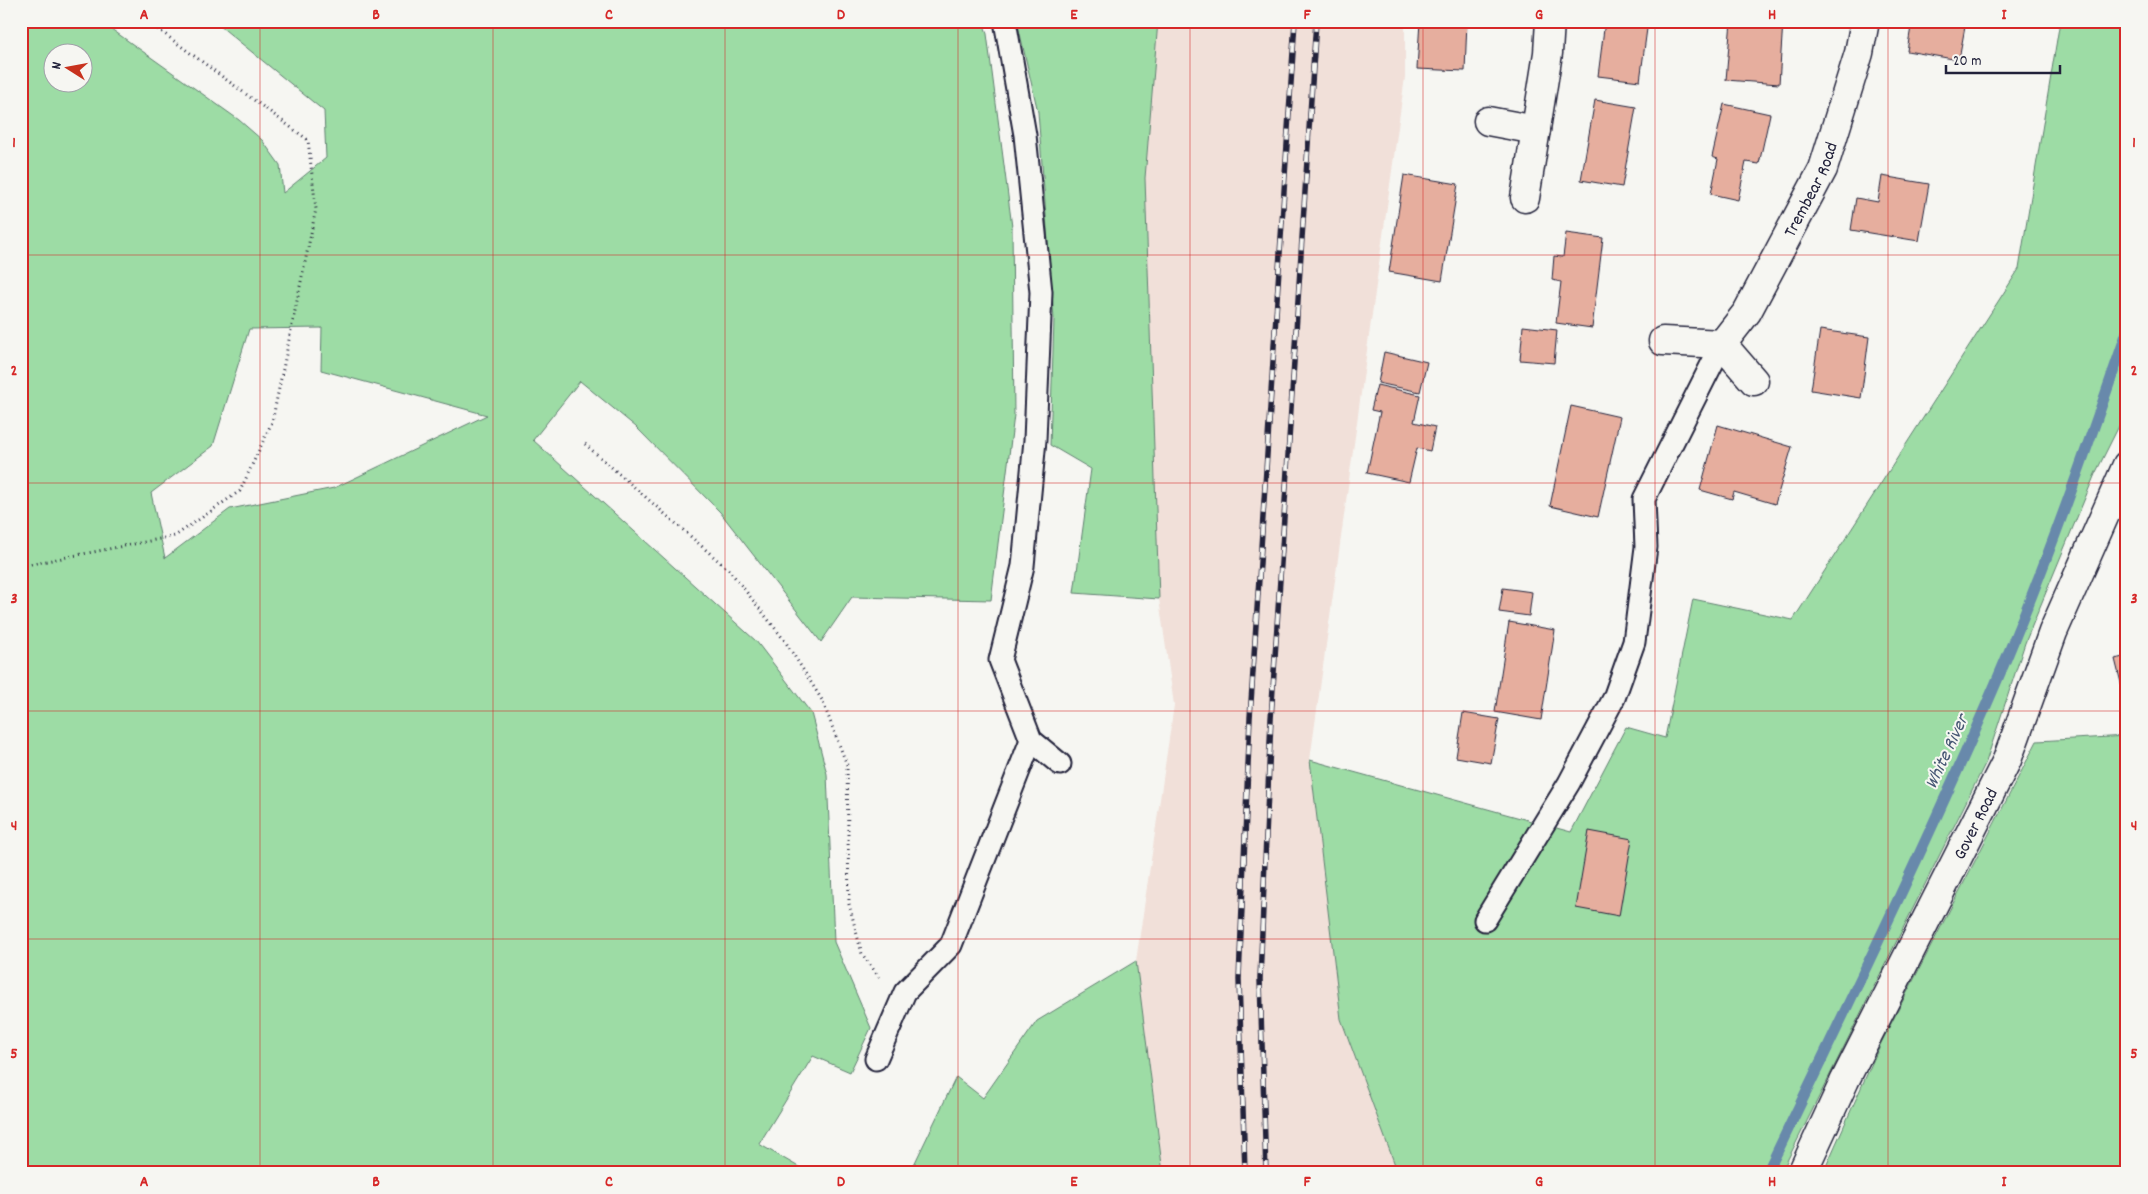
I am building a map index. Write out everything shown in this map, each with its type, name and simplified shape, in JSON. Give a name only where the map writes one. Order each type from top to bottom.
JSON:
[{"type":"street","points":[[1526,198],[1548,53],[1550,21]]},
{"type":"street","name":"Trembear Road","points":[[1722,344],[1748,312],[1823,169],[1859,53],[1865,21]]},
{"type":"street","points":[[1488,121],[1536,130]]},
{"type":"street","points":[[1663,341],[1722,344],[1754,381]]},
{"type":"street","name":"Gover Road","points":[[1802,1173],[1845,1080],[2007,760],[2053,632],[2127,465]]},
{"type":"lane","points":[[1005,21],[1025,135],[1041,292],[1036,440],[1023,566],[1000,660],[1031,740],[1060,764]]},
{"type":"lane","points":[[1485,920],[1569,783],[1614,698],[1634,642],[1646,547],[1644,500],[1722,344]]},
{"type":"lane","points":[[876,1059],[905,992],[951,945],[1031,740]]},
{"type":"path","points":[[21,566],[175,536],[240,491],[272,422],[316,209],[308,140],[147,21]]},
{"type":"path","points":[[585,444],[730,571],[785,641],[822,700],[847,765],[849,904],[862,954],[880,978],[905,992]]},
{"type":"shaded area","points":[[1158,21],[1405,21],[1405,77],[1310,760],[1341,1019],[1398,1173],[1163,1173],[1136,961],[1174,705],[1159,599],[1145,178]]},
{"type":"green space","points":[[21,21],[100,21],[239,120],[262,140],[280,165],[283,193],[326,158],[324,111],[214,21],[983,21],[987,34],[1012,227],[1014,415],[991,600],[852,597],[821,642],[720,512],[636,427],[580,381],[533,440],[756,641],[811,713],[827,774],[834,942],[871,1028],[850,1072],[813,1056],[759,1144],[809,1173],[21,1173]],"holes":[[[322,328],[321,370],[487,415],[334,488],[230,509],[165,558],[151,493],[213,446],[249,329]]]},
{"type":"green space","points":[[1017,21],[1158,21],[1145,178],[1159,599],[1074,593],[1091,469],[1050,445],[1054,319],[1038,112]]},
{"type":"green space","points":[[2060,21],[2127,21],[2127,410],[2095,474],[2025,643],[1986,762],[1781,1173],[1398,1173],[1341,1019],[1310,760],[1571,832],[1626,727],[1665,738],[1693,599],[1793,620],[2019,269]]},
{"type":"green space","points":[[2127,736],[2127,1173],[1823,1173],[1881,1043],[2037,741]]},
{"type":"green space","points":[[1136,961],[1163,1173],[910,1173],[956,1077],[983,1098],[1037,1021]]},
{"type":"building","points":[[1420,21],[1467,21],[1465,71],[1417,69]]},
{"type":"building","points":[[1605,21],[1648,21],[1640,81],[1598,76]]},
{"type":"building","points":[[1731,21],[1783,21],[1779,84],[1726,80]]},
{"type":"building","points":[[1912,21],[1966,21],[1959,60],[1907,51]]},
{"type":"building","points":[[1595,100],[1636,107],[1622,187],[1581,180]]},
{"type":"building","points":[[1724,104],[1770,114],[1759,164],[1746,162],[1738,200],[1711,194],[1718,159],[1712,157]]},
{"type":"building","points":[[1404,175],[1458,184],[1442,281],[1389,272]]},
{"type":"building","points":[[1882,176],[1929,184],[1919,241],[1851,230],[1856,198],[1878,202]]},
{"type":"building","points":[[1566,233],[1603,238],[1592,328],[1556,323],[1561,282],[1552,280],[1554,256],[1563,257]]},
{"type":"building","points":[[1523,326],[1557,330],[1554,363],[1520,360]]},
{"type":"building","points":[[1820,330],[1869,337],[1861,398],[1811,390]]},
{"type":"building","points":[[1384,352],[1427,362],[1420,392],[1378,383]]},
{"type":"building","points":[[1377,385],[1420,395],[1414,422],[1435,427],[1430,451],[1417,448],[1409,482],[1367,473],[1380,412],[1371,410]]},
{"type":"building","points":[[1571,406],[1620,417],[1598,517],[1550,506]]},
{"type":"building","points":[[1718,425],[1792,447],[1775,504],[1734,492],[1732,499],[1700,490]]},
{"type":"building","points":[[1503,588],[1532,592],[1529,616],[1499,612]]},
{"type":"building","points":[[1509,622],[1555,630],[1541,720],[1495,712]]},
{"type":"building","points":[[2127,656],[2127,707],[2115,659]]},
{"type":"building","points":[[1463,713],[1499,719],[1491,763],[1456,757]]},
{"type":"building","points":[[1589,831],[1632,839],[1619,916],[1576,908]]},
{"type":"waterway","name":"White River","points":[[1767,1173],[1855,991],[1995,685],[2048,554],[2127,332]]},
{"type":"railway","points":[[1245,1173],[1239,979],[1250,718],[1295,21]]},
{"type":"railway","points":[[1266,1173],[1260,979],[1271,719],[1316,21]]}]
